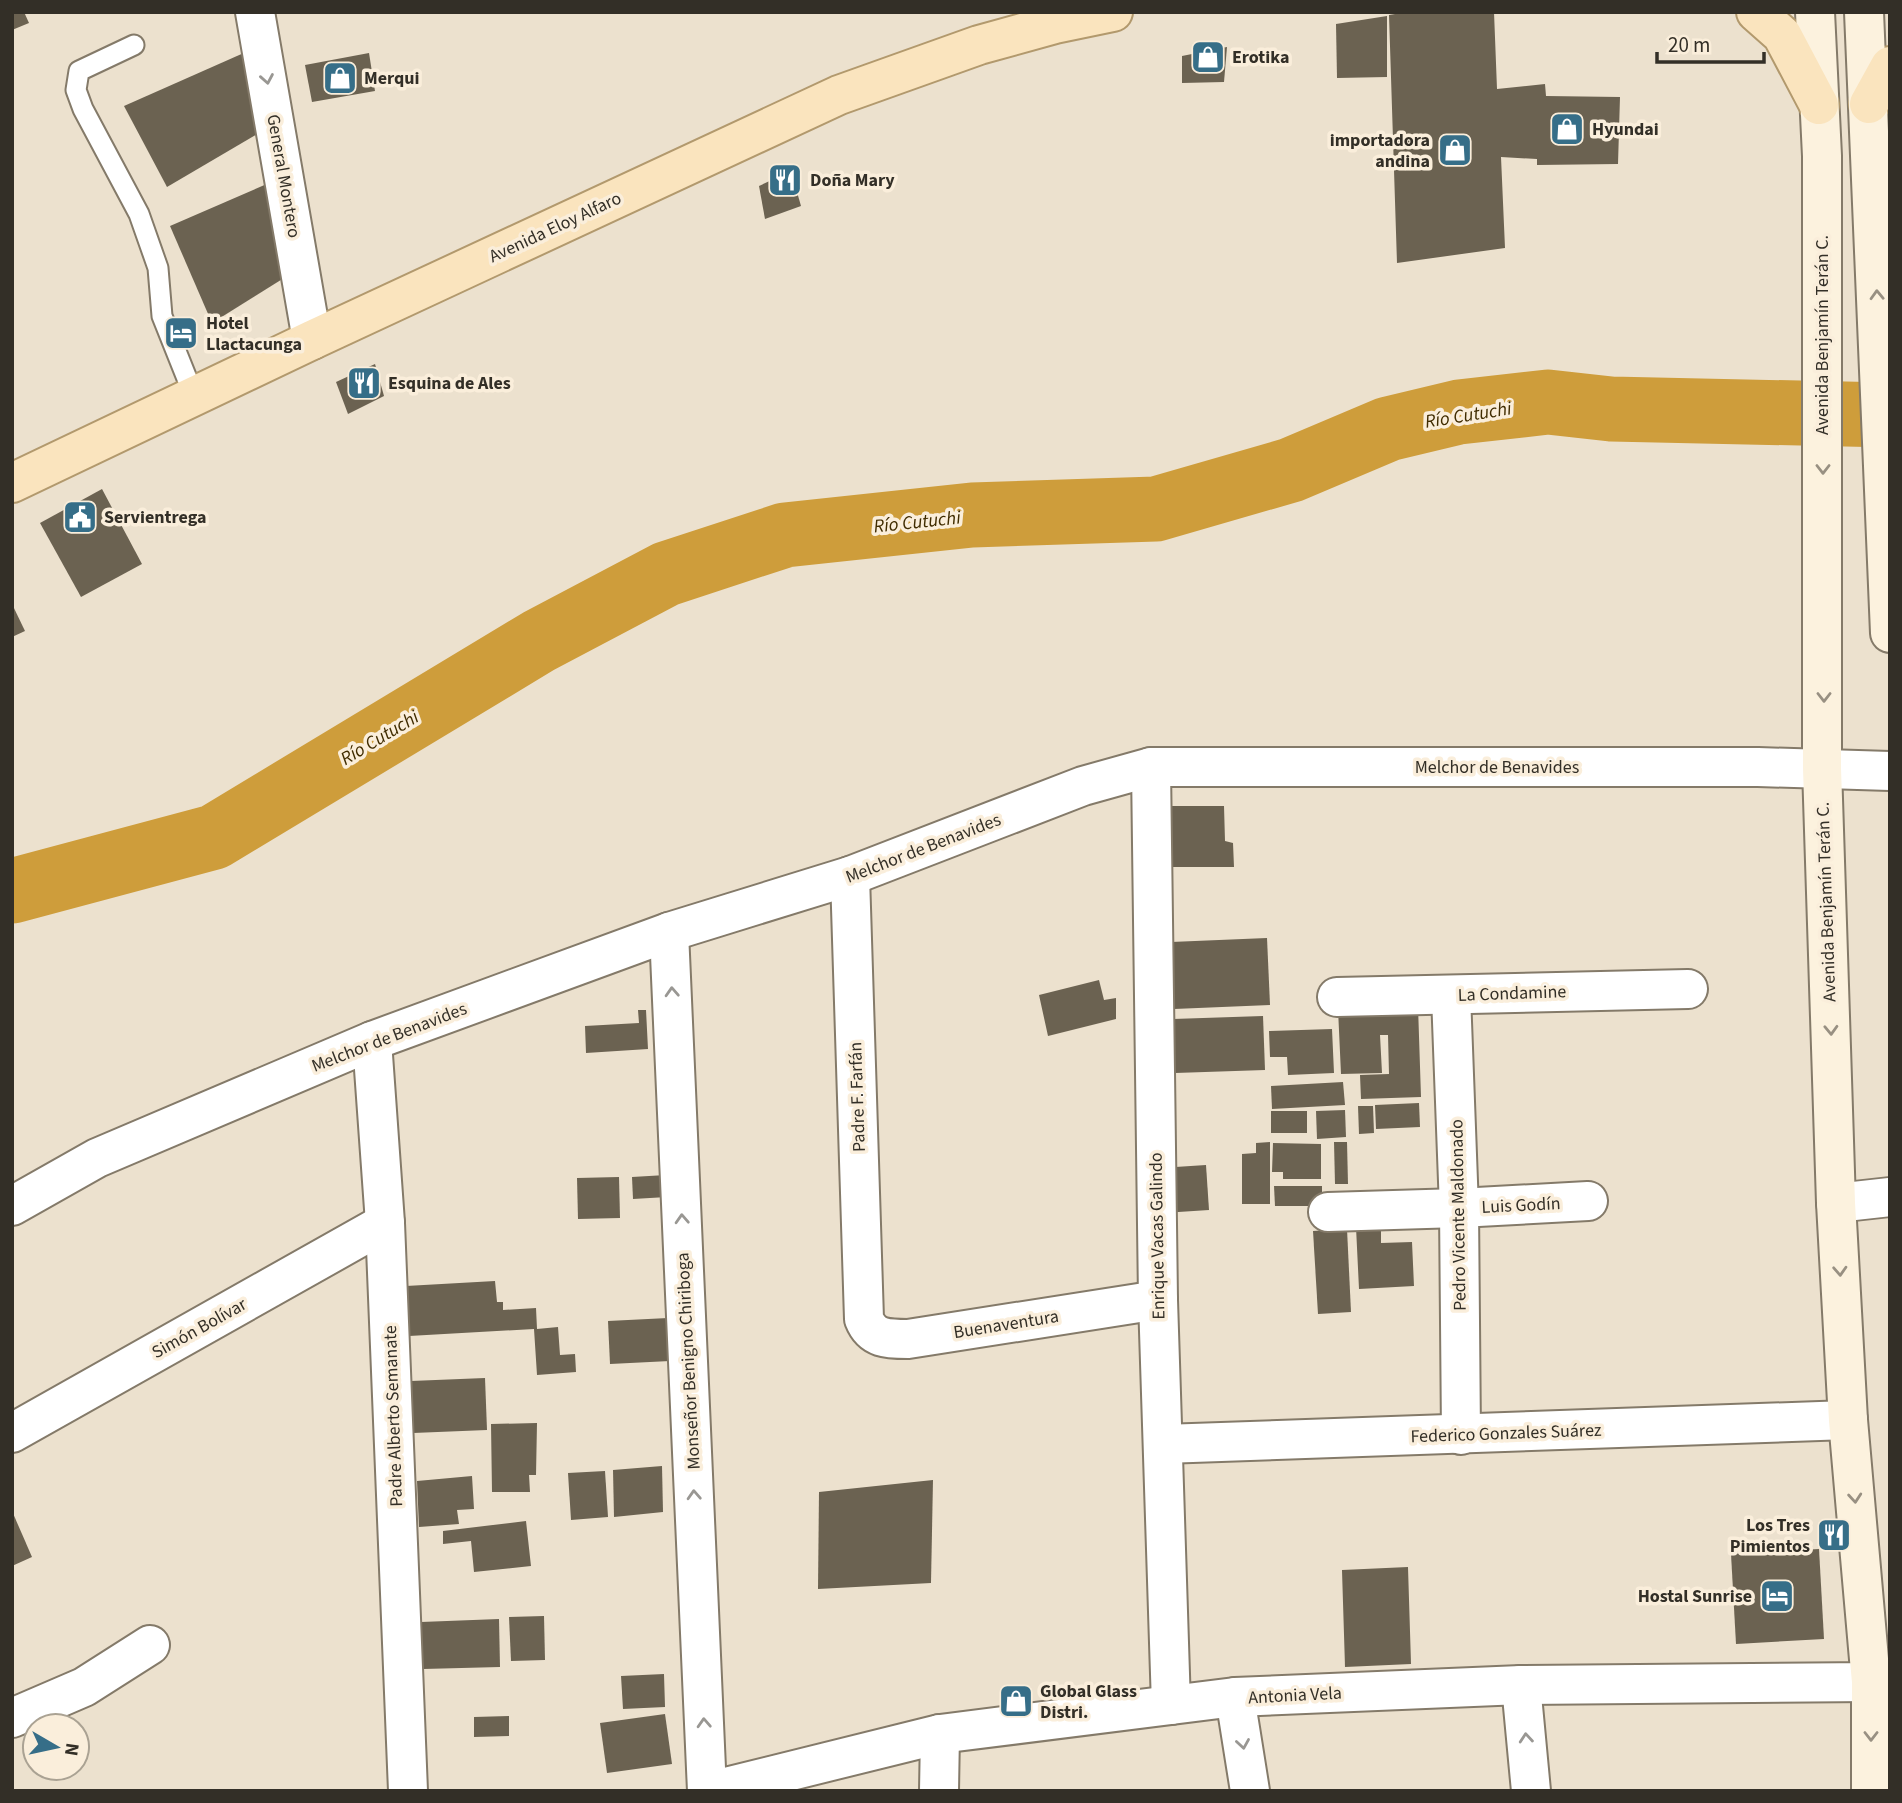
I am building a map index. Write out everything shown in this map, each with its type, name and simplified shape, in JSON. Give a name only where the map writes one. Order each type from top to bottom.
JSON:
[{"type":"main road","name":"Avenida Eloy Alfaro","points":[[12,483],[839,95],[1055,18],[1113,12]]},
{"type":"main road","points":[[1756,12],[1782,35],[1819,105]]},
{"type":"main road","name":"Avenida Benjamín Terán C.","points":[[1815,12],[1822,156],[1823,755],[1836,1203],[1848,1420],[1881,1681],[1871,1791]]},
{"type":"main road","points":[[1864,12],[1890,633]]},
{"type":"main road","points":[[1869,104],[1890,66]]},
{"type":"street","name":"General Montero","points":[[255,12],[312,340]]},
{"type":"street","name":"Melchor de Benavides","points":[[12,1206],[97,1158],[372,1041],[669,932],[850,876],[1083,786],[1152,767],[1823,755],[1890,771]]},
{"type":"street","name":"Enrique Vacas Galindo","points":[[1152,767],[1157,1300],[1171,1705]]},
{"type":"street","name":"Padre F. Farfán","points":[[850,876],[864,1318]]},
{"type":"street","name":"Monseñor Benigno Chiriboga","points":[[669,932],[708,1791]]},
{"type":"street","name":"La Condamine","points":[[1336,998],[1688,989]]},
{"type":"street","name":"Pedro Vicente Maldonado","points":[[1451,995],[1459,1209],[1461,1435]]},
{"type":"street","name":"Padre Alberto Semanate","points":[[372,1041],[385,1223],[408,1791]]},
{"type":"street","points":[[1836,1203],[1890,1198]]},
{"type":"street","name":"Luis Godín","points":[[1328,1212],[1459,1209],[1588,1201]]},
{"type":"street","name":"Simón Bolívar","points":[[12,1433],[385,1223]]},
{"type":"street","name":"Buenaventura","points":[[864,1318],[868,1329],[877,1336],[908,1339],[1157,1300]]},
{"type":"street","name":"Federico Gonzales Suárez","points":[[1163,1444],[1848,1420]]},
{"type":"street","points":[[12,1718],[84,1687],[150,1645]]},
{"type":"street","name":"Antonia Vela","points":[[708,1791],[940,1734],[1235,1698],[1521,1685],[1881,1681]]},
{"type":"street","points":[[1521,1685],[1531,1791]]},
{"type":"street","points":[[1235,1698],[1250,1791]]},
{"type":"street","points":[[939,1791],[940,1734]]},
{"type":"lane","points":[[134,45],[79,71],[76,90],[83,109],[139,214],[158,268],[163,316],[194,396]]},
{"type":"building","points":[[12,12],[24,12],[29,23],[12,30]]},
{"type":"building","points":[[1407,12],[1494,12],[1497,89],[1545,84],[1546,96],[1620,97],[1618,164],[1537,165],[1537,159],[1501,157],[1505,248],[1397,263],[1389,15]]},
{"type":"building","points":[[1387,16],[1387,77],[1337,78],[1336,24]]},
{"type":"building","points":[[1227,47],[1224,82],[1182,83],[1182,56]]},
{"type":"building","points":[[246,52],[266,129],[167,187],[124,106]]},
{"type":"building","name":"Merqui","points":[[369,53],[375,91],[312,102],[305,65]]},
{"type":"building","points":[[791,171],[801,206],[765,219],[759,186]]},
{"type":"building","points":[[276,180],[292,273],[212,323],[170,226]]},
{"type":"building","points":[[375,364],[384,396],[348,414],[336,382]]},
{"type":"building","points":[[102,489],[142,564],[81,597],[40,523]]},
{"type":"building","points":[[12,604],[25,631],[12,637]]},
{"type":"building","points":[[1158,806],[1224,806],[1225,841],[1233,843],[1234,867],[1159,867]]},
{"type":"building","points":[[1267,938],[1270,1005],[1174,1009],[1171,942]]},
{"type":"building","points":[[1099,980],[1104,1000],[1116,998],[1116,1019],[1048,1036],[1039,995]]},
{"type":"building","points":[[1418,1006],[1421,1097],[1361,1099],[1360,1075],[1389,1074],[1388,1035],[1380,1035],[1382,1073],[1341,1074],[1338,1009]]},
{"type":"building","points":[[638,1010],[646,1010],[648,1049],[586,1053],[585,1026],[639,1023]]},
{"type":"building","points":[[1263,1016],[1265,1070],[1175,1073],[1173,1019]]},
{"type":"building","points":[[1332,1029],[1334,1073],[1288,1075],[1287,1057],[1270,1057],[1269,1031]]},
{"type":"building","points":[[1343,1082],[1345,1105],[1272,1109],[1271,1086]]},
{"type":"building","points":[[1419,1103],[1420,1127],[1376,1129],[1375,1105]]},
{"type":"building","points":[[1358,1106],[1373,1106],[1374,1133],[1359,1134]]},
{"type":"building","points":[[1345,1110],[1346,1137],[1317,1139],[1316,1111]]},
{"type":"building","points":[[1271,1111],[1307,1111],[1307,1133],[1271,1133]]},
{"type":"building","points":[[1270,1142],[1270,1204],[1242,1204],[1242,1154],[1256,1153],[1256,1143]]},
{"type":"building","points":[[1334,1142],[1347,1142],[1348,1184],[1335,1184]]},
{"type":"building","points":[[1273,1143],[1321,1144],[1321,1179],[1283,1179],[1283,1172],[1272,1172]]},
{"type":"building","points":[[1206,1165],[1209,1210],[1163,1213],[1160,1168]]},
{"type":"building","points":[[666,1175],[667,1197],[633,1199],[632,1177]]},
{"type":"building","points":[[619,1177],[620,1218],[578,1219],[577,1178]]},
{"type":"building","points":[[1274,1186],[1322,1186],[1322,1206],[1275,1206]]},
{"type":"building","points":[[1381,1226],[1381,1243],[1412,1242],[1414,1286],[1359,1289],[1356,1227]]},
{"type":"building","points":[[1347,1229],[1351,1312],[1318,1314],[1313,1231]]},
{"type":"building","points":[[495,1281],[497,1302],[503,1302],[503,1310],[536,1308],[537,1329],[558,1327],[560,1355],[575,1354],[576,1372],[537,1375],[534,1329],[409,1336],[406,1286]]},
{"type":"building","points":[[668,1318],[670,1361],[610,1364],[608,1321]]},
{"type":"building","points":[[485,1378],[487,1430],[413,1433],[411,1381]]},
{"type":"building","points":[[537,1423],[536,1475],[529,1475],[530,1492],[492,1492],[491,1424]]},
{"type":"building","points":[[662,1466],[663,1512],[614,1517],[613,1470]]},
{"type":"building","points":[[605,1471],[608,1517],[571,1520],[568,1473]]},
{"type":"building","points":[[472,1476],[474,1509],[457,1510],[459,1524],[419,1527],[417,1481]]},
{"type":"building","points":[[933,1480],[931,1583],[818,1589],[819,1492]]},
{"type":"building","points":[[12,1511],[32,1557],[12,1566]]},
{"type":"building","points":[[526,1521],[531,1566],[474,1572],[471,1541],[443,1544],[443,1531]]},
{"type":"building","name":"Hostal Sunrise","points":[[1819,1549],[1824,1639],[1736,1644],[1731,1554]]},
{"type":"building","points":[[1408,1567],[1411,1664],[1345,1667],[1342,1570]]},
{"type":"building","points":[[544,1616],[545,1660],[511,1661],[509,1617]]},
{"type":"building","points":[[499,1619],[500,1667],[423,1669],[421,1622]]},
{"type":"building","points":[[664,1674],[665,1707],[623,1709],[621,1676]]},
{"type":"building","points":[[665,1714],[672,1764],[607,1773],[600,1723]]},
{"type":"building","points":[[509,1716],[509,1736],[474,1737],[474,1717]]},
{"type":"waterway","name":"Río Cutuchi","points":[[12,891],[214,837],[539,641],[666,574],[785,535],[972,515],[1156,509],[1291,470],[1388,429],[1459,412],[1548,402],[1611,409],[1890,415]]},
{"type":"place","name":"Erotika","points":[[1208,57]]},
{"type":"place","name":"Merqui","points":[[340,78]]},
{"type":"place","name":"Hyundai","points":[[1567,129]]},
{"type":"place","name":"importadora andina","points":[[1455,150]]},
{"type":"place","name":"Doña Mary","points":[[785,180]]},
{"type":"place","name":"Hotel Llactacunga","points":[[181,333]]},
{"type":"place","name":"Esquina de Ales","points":[[364,383]]},
{"type":"place","name":"Servientrega","points":[[80,517]]},
{"type":"place","name":"Los Tres Pimientos","points":[[1834,1535]]},
{"type":"place","name":"Hostal Sunrise","points":[[1777,1596]]},
{"type":"place","name":"Global Glass Distri.","points":[[1016,1701]]}]
